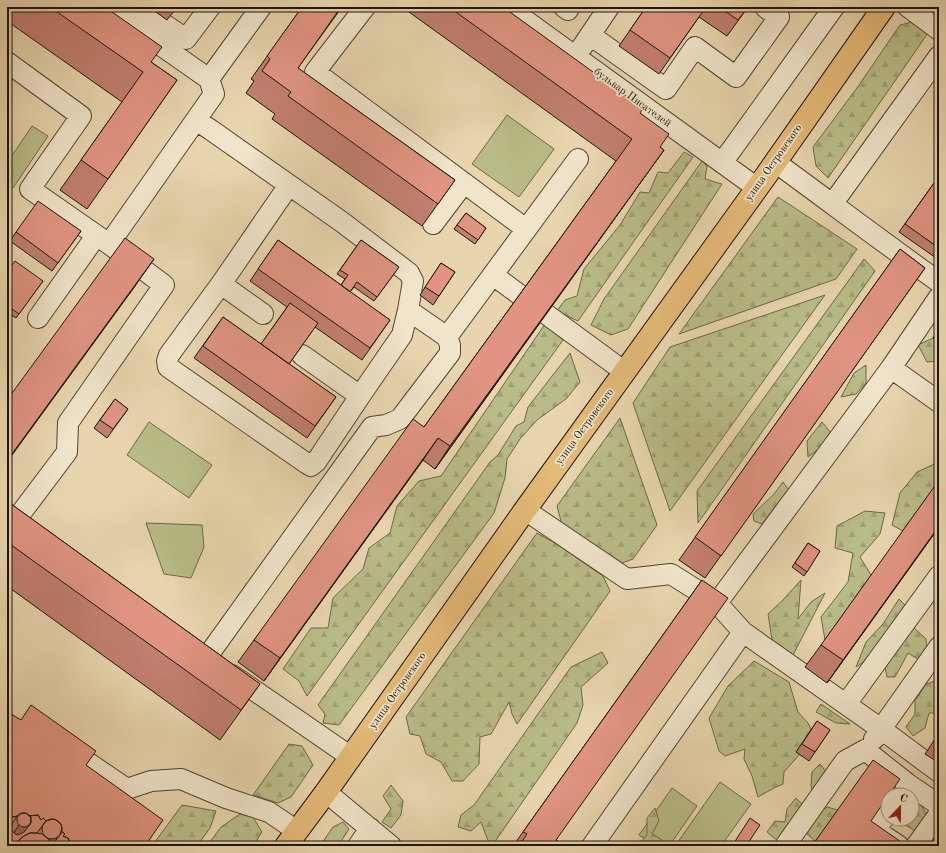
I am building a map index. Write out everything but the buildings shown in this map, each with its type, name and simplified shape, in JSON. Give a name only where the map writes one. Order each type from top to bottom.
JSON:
[{"type":"main road","name":"улица Островского","points":[[291,838],[351,757],[525,510],[757,188],[884,7]]},
{"type":"street","points":[[38,318],[103,240],[196,120],[214,94],[209,79],[106,7]]},
{"type":"street","points":[[140,7],[186,39],[210,7]]},
{"type":"street","points":[[209,79],[261,7]]},
{"type":"street","points":[[365,7],[315,72],[526,229]]},
{"type":"street","name":"бульвар Писателей","points":[[507,7],[757,188]]},
{"type":"street","points":[[575,56],[609,7]]},
{"type":"street","points":[[590,35],[666,89],[695,47],[736,76],[778,17],[766,7]]},
{"type":"street","points":[[722,163],[834,7]]},
{"type":"street","points":[[908,7],[939,30]]},
{"type":"street","points":[[833,203],[939,56]]},
{"type":"street","points":[[7,62],[80,116],[30,189],[164,285],[68,423],[67,452],[16,522]]},
{"type":"street","points":[[196,120],[290,185],[342,222],[409,273],[413,281],[402,335],[316,462],[311,466],[168,367],[167,361],[169,355],[290,185]]},
{"type":"street","points":[[447,337],[578,160]]},
{"type":"street","points":[[775,162],[939,282]]},
{"type":"street","points":[[433,224],[464,183]]},
{"type":"street","points":[[493,275],[520,295]]},
{"type":"street","points":[[221,284],[263,314]]},
{"type":"street","points":[[717,603],[891,368],[939,297]]},
{"type":"street","points":[[206,657],[372,427],[386,425],[400,419],[450,353],[450,345],[447,337],[408,310]]},
{"type":"street","points":[[546,314],[625,372]]},
{"type":"street","points":[[302,355],[360,396]]},
{"type":"street","points":[[891,368],[939,402]]},
{"type":"street","points":[[525,510],[627,579],[671,574],[717,603],[743,632],[846,704],[939,772]]},
{"type":"street","points":[[846,704],[939,576]]},
{"type":"street","points":[[592,846],[743,632]]},
{"type":"street","points":[[191,644],[206,657],[351,757]]},
{"type":"street","points":[[785,846],[845,761],[865,750],[939,647]]},
{"type":"street","points":[[49,752],[58,742],[127,789],[152,781],[181,779],[226,798],[270,812],[291,838]]},
{"type":"street","points":[[865,750],[901,787]]},
{"type":"street","points":[[326,792],[391,846]]},
{"type":"street","points":[[920,797],[939,805]]},
{"type":"street","points":[[916,846],[939,814]]},
{"type":"street","points":[[880,825],[878,832],[899,846]]},
{"type":"street","points":[[358,846],[370,828]]},
{"type":"green space","points":[[912,22],[928,33],[828,178],[816,166],[813,147],[857,88],[900,25]]},
{"type":"green space","points":[[507,115],[554,149],[519,197],[472,164]]},
{"type":"green space","points":[[32,126],[48,136],[13,188],[7,184],[7,163]]},
{"type":"green space","points":[[684,152],[693,157],[578,321],[557,311],[565,300],[577,296],[584,269],[620,225],[640,192],[649,193],[658,172],[668,173]]},
{"type":"green space","points":[[702,161],[707,166],[705,179],[722,184],[628,329],[611,335],[591,325],[604,299]]},
{"type":"green space","points":[[778,197],[857,249],[836,279],[679,334]]},
{"type":"green space","points":[[864,259],[875,271],[698,523],[697,491]]},
{"type":"green space","points":[[825,295],[670,511],[633,403],[670,347]]},
{"type":"green space","points":[[545,324],[563,340],[307,696],[299,681],[283,669],[311,628],[328,628],[333,598],[363,569],[369,548],[390,533],[397,506],[419,481],[441,476]]},
{"type":"green space","points":[[933,338],[939,343],[939,361],[927,362],[918,345]]},
{"type":"green space","points":[[570,353],[580,382],[566,399],[537,420],[520,439],[507,459],[505,478],[494,513],[339,725],[323,723],[325,714],[318,705],[490,462],[498,455],[516,426],[524,422],[528,407]]},
{"type":"green space","points":[[866,365],[866,383],[856,394],[841,397],[854,373]]},
{"type":"green space","points":[[620,418],[657,525],[633,559],[622,563],[562,525],[557,506]]},
{"type":"green space","points":[[149,422],[212,465],[189,498],[127,455]]},
{"type":"green space","points":[[822,422],[831,433],[820,448],[808,457],[807,441]]},
{"type":"green space","points":[[939,462],[939,481],[903,531],[892,525],[900,493],[917,472]]},
{"type":"green space","points":[[783,482],[792,494],[775,507],[762,524],[754,521],[753,514],[774,494]]},
{"type":"green space","points":[[865,511],[885,513],[880,534],[860,557],[871,575],[825,640],[821,617],[848,582],[853,553],[835,548],[837,526]]},
{"type":"green space","points":[[146,523],[202,525],[204,547],[191,578],[164,574]]},
{"type":"green space","points":[[537,533],[555,543],[603,576],[610,591],[517,724],[512,714],[509,702],[491,734],[480,737],[479,764],[463,781],[452,781],[441,762],[426,754],[420,736],[410,734],[406,717]]},
{"type":"green space","points":[[801,580],[798,619],[811,602],[825,593],[792,657],[773,646],[768,614]]},
{"type":"green space","points":[[899,599],[905,605],[895,627],[874,655],[856,667],[866,642],[883,624]]},
{"type":"green space","points":[[914,628],[926,639],[927,652],[918,659],[908,653],[895,677],[887,677],[884,662],[897,637]]},
{"type":"green space","points":[[602,652],[608,663],[581,687],[583,705],[577,723],[492,846],[490,846],[481,822],[471,831],[458,827],[461,815],[474,805],[571,667]]},
{"type":"green space","points":[[754,661],[789,682],[798,712],[808,723],[811,729],[800,754],[784,772],[783,784],[758,797],[752,776],[744,759],[745,749],[725,756],[719,751],[709,718],[728,686]]},
{"type":"green space","points":[[939,671],[939,713],[929,713],[925,728],[913,736],[906,727],[915,714],[915,701],[926,684],[936,681]]},
{"type":"green space","points":[[821,704],[850,724],[836,723],[816,712]]},
{"type":"green space","points":[[289,744],[302,746],[313,765],[291,797],[278,803],[253,795]]},
{"type":"green space","points":[[820,764],[828,774],[814,796],[811,786],[812,772]]},
{"type":"green space","points":[[720,782],[751,804],[721,846],[675,846]]},
{"type":"green space","points":[[391,785],[403,801],[401,815],[391,828],[382,822],[391,809],[383,796]]},
{"type":"green space","points":[[672,788],[697,806],[669,846],[655,846],[639,835]]},
{"type":"green space","points":[[796,798],[802,804],[792,827],[779,842],[767,832],[775,821],[785,822],[787,809]]},
{"type":"green space","points":[[920,803],[925,812],[927,821],[917,832],[908,827],[920,827]]},
{"type":"green space","points":[[182,805],[216,811],[210,828],[197,846],[152,846]]},
{"type":"green space","points":[[827,807],[838,810],[816,842],[806,833],[816,815]]},
{"type":"green space","points":[[655,808],[659,821],[652,834],[662,840],[660,846],[638,846],[647,834],[647,818]]},
{"type":"green space","points":[[240,814],[253,817],[262,832],[253,846],[207,846],[221,827]]},
{"type":"green space","points":[[343,822],[349,829],[338,846],[320,846],[333,827]]}]
